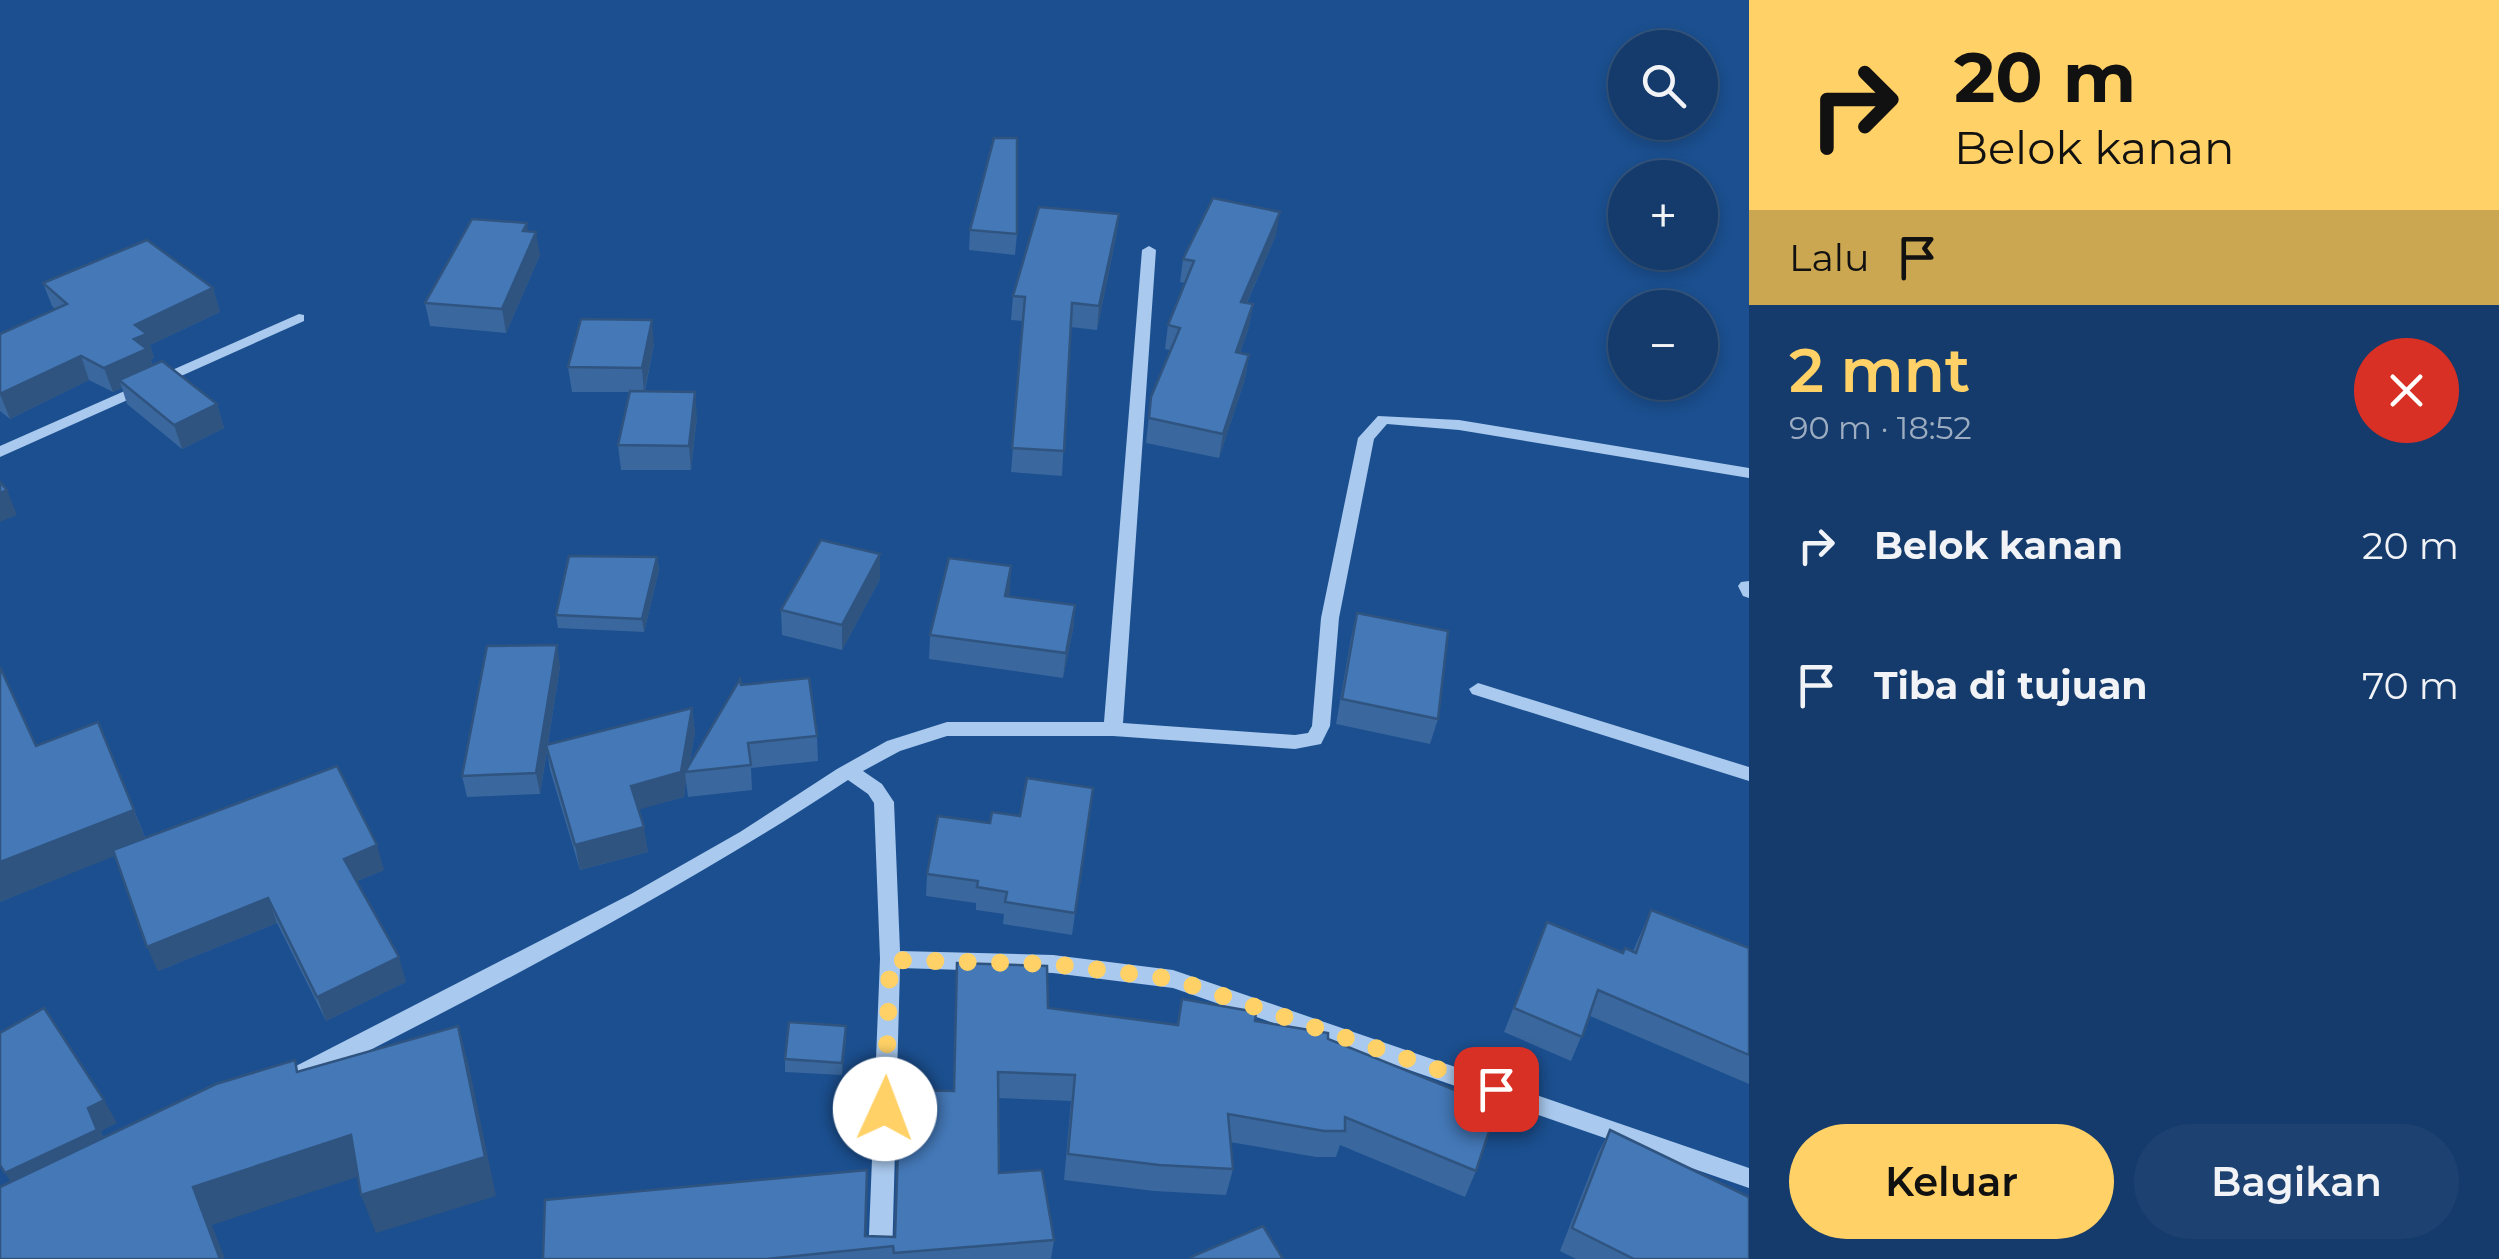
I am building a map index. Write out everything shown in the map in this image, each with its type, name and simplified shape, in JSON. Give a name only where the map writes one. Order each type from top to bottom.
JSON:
[{"type":"street","points":[[1113,728],[1149,250]]},
{"type":"street","points":[[0,452],[299,318]]},
{"type":"street","points":[[279,1086],[500,973],[714,855],[893,745],[947,728],[1113,728],[1295,742],[1314,739],[1321,726],[1330,618],[1366,438],[1383,419],[1459,425],[1749,473]]},
{"type":"street","points":[[1478,688],[1749,774]]},
{"type":"street","points":[[850,772],[876,789],[884,802],[890,960],[880,1259]]},
{"type":"street","points":[[890,960],[1053,964],[1173,979],[1749,1178]]},
{"type":"building","points":[[994,138],[1017,138],[1017,234],[970,230]]},
{"type":"building","points":[[1213,198],[1280,212],[1241,302],[1253,304],[1236,352],[1249,355],[1223,434],[1149,418],[1151,397],[1180,328],[1168,325],[1194,261],[1183,259]]},
{"type":"building","points":[[1039,207],[1119,214],[1099,306],[1072,303],[1064,451],[1012,448],[1025,297],[1013,296]]},
{"type":"building","points":[[472,219],[527,223],[523,231],[536,232],[502,309],[425,303]]},
{"type":"building","points":[[147,240],[213,288],[135,325],[147,334],[134,339],[147,349],[104,368],[81,356],[0,394],[0,334],[67,304],[43,283]]},
{"type":"building","points":[[581,319],[652,320],[642,368],[568,367]]},
{"type":"building","points":[[162,361],[217,404],[174,425],[119,380]]},
{"type":"building","points":[[630,391],[695,392],[689,446],[618,445]]},
{"type":"building","points":[[821,540],[880,554],[842,625],[781,610]]},
{"type":"building","points":[[569,556],[657,557],[642,619],[556,615]]},
{"type":"building","points":[[949,558],[1011,566],[1005,596],[1075,605],[1066,653],[930,635]]},
{"type":"building","points":[[1357,613],[1448,631],[1438,719],[1342,699]]},
{"type":"building","points":[[557,645],[536,773],[462,776],[487,646]]},
{"type":"building","points":[[0,667],[36,746],[98,722],[134,810],[0,862]]},
{"type":"building","points":[[809,678],[817,736],[748,743],[751,765],[685,772],[740,679],[741,685]]},
{"type":"building","points":[[692,708],[681,772],[631,786],[644,827],[575,845],[546,745]]},
{"type":"building","points":[[337,766],[377,845],[344,859],[399,957],[317,997],[268,898],[147,947],[113,850]]},
{"type":"building","points":[[1027,778],[1093,788],[1075,913],[1005,902],[1007,892],[977,887],[978,881],[927,874],[938,816],[990,823],[992,812],[1020,816]]},
{"type":"building","points":[[1651,910],[1749,948],[1749,1055],[1598,990],[1582,1037],[1514,1008],[1547,922],[1623,953],[1625,948],[1636,953]]},
{"type":"building","points":[[957,963],[1047,966],[1048,1008],[1178,1025],[1182,999],[1256,1012],[1255,1021],[1328,1033],[1328,1039],[1497,1107],[1476,1171],[1345,1117],[1345,1131],[1324,1131],[1228,1114],[1233,1169],[1068,1154],[1075,1075],[998,1072],[999,1173],[1042,1170],[1054,1240],[894,1253],[893,1246],[766,1259],[543,1259],[545,1200],[867,1170],[865,1236],[895,1237],[900,1090],[954,1091]]},
{"type":"building","points":[[44,1008],[104,1100],[88,1108],[97,1130],[5,1173],[0,1165],[0,1033]]},
{"type":"building","points":[[789,1022],[846,1026],[842,1063],[785,1059]]},
{"type":"building","points":[[458,1026],[485,1157],[361,1195],[351,1135],[193,1187],[220,1259],[0,1259],[0,1187],[216,1084],[295,1060],[297,1072]]},
{"type":"building","points":[[1610,1130],[1749,1197],[1749,1259],[1634,1259],[1572,1228]]},
{"type":"building","points":[[1263,1226],[1283,1259],[1191,1257]]},
{"type":"route","points":[[885,1109],[890,960],[1053,964],[1173,979],[1496,1089]]}]
